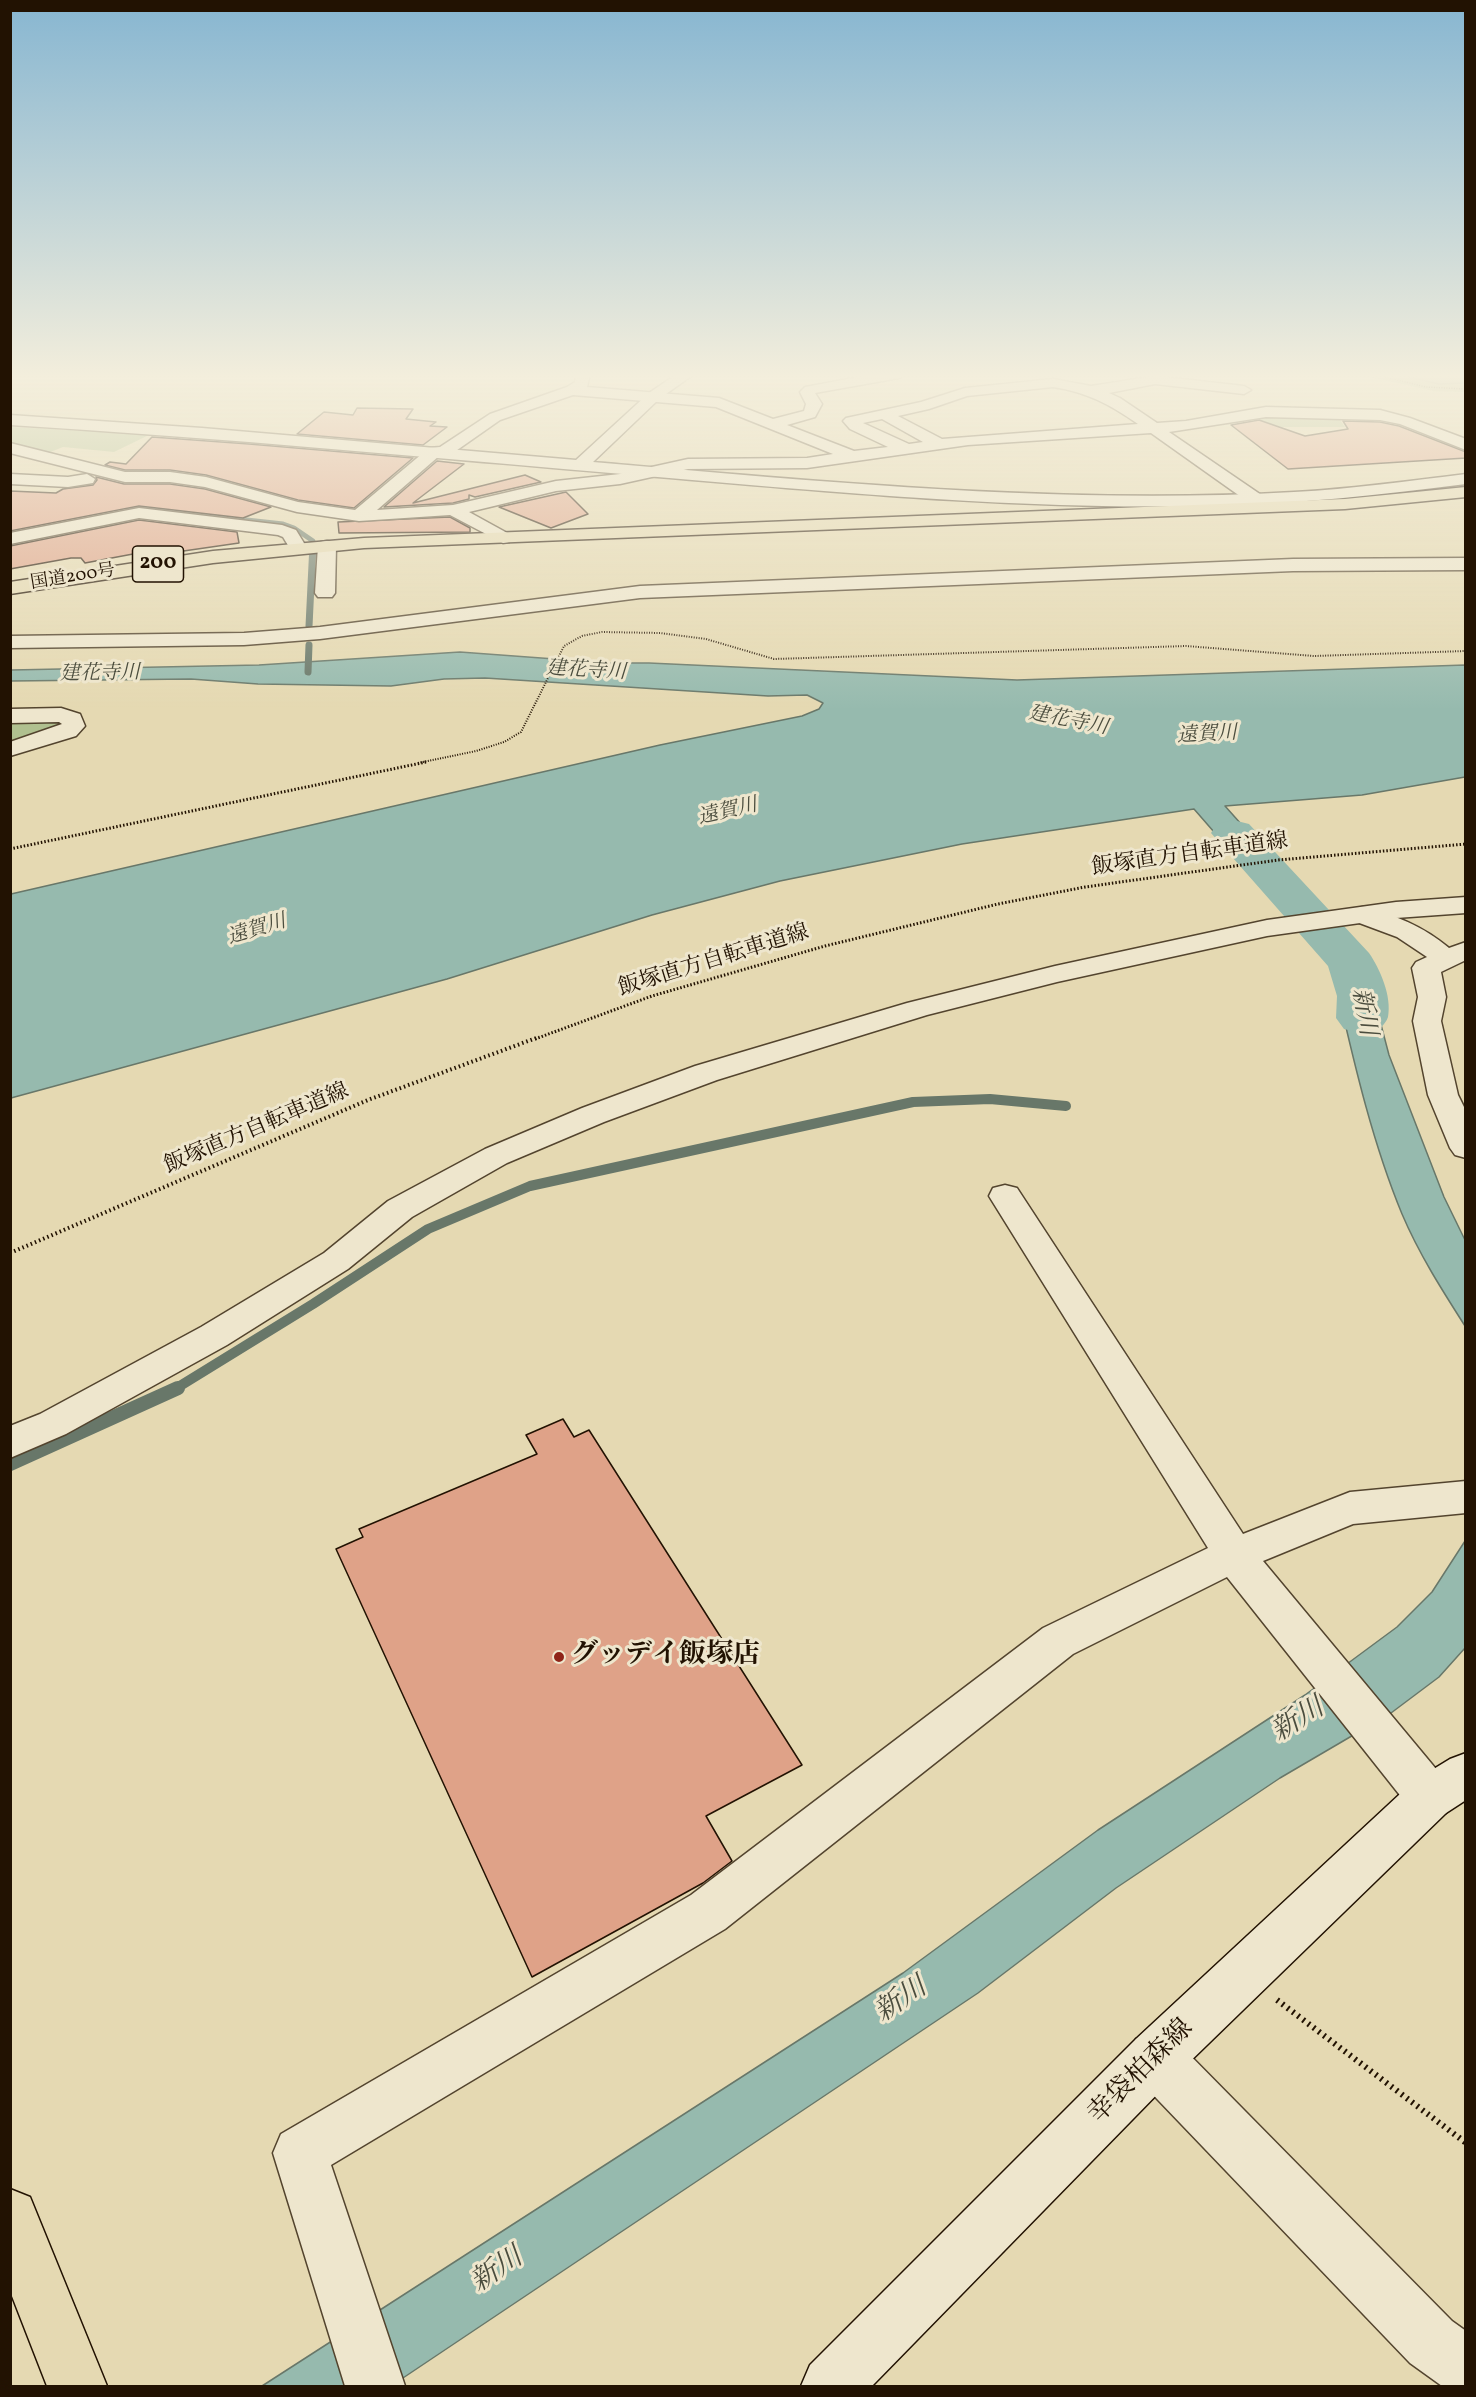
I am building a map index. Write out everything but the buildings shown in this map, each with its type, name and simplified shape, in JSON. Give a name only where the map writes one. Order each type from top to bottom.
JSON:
[{"type":"highway","name":"国道200号","points":[[10,588],[146,566],[364,543],[1081,515],[1098,507],[1260,502],[1345,504],[1466,492]]},
{"type":"highway","points":[[10,2217],[77,2386]]},
{"type":"street","points":[[88,486],[94,502],[139,513],[282,530],[313,547],[325,593]]},
{"type":"street","points":[[220,486],[297,507],[359,516],[453,510],[557,486]]},
{"type":"street","points":[[359,516],[397,486]]},
{"type":"street","points":[[830,486],[985,498],[1069,501],[1098,507]]},
{"type":"street","points":[[1237,486],[1260,502],[1404,486]]},
{"type":"street","points":[[1069,501],[1081,515]]},
{"type":"street","points":[[453,510],[503,538]]},
{"type":"street","points":[[10,539],[139,513]]},
{"type":"street","points":[[359,516],[364,543]]},
{"type":"street","points":[[10,642],[277,636],[395,625],[589,597],[729,587],[1293,565],[1466,564]]},
{"type":"street","points":[[10,717],[61,715],[72,719],[74,726],[68,731],[10,749]]},
{"type":"street","points":[[10,1443],[53,1424],[214,1336],[336,1261],[400,1209],[496,1156],[593,1115],[706,1073],[917,1009],[1055,974],[1206,940],[1267,928],[1363,915],[1466,905]]},
{"type":"street","points":[[1363,915],[1379,918],[1404,929],[1430,945],[1455,954]]},
{"type":"street","points":[[1455,954],[1426,968],[1432,997],[1427,1021],[1443,1095],[1466,1148]]},
{"type":"street","points":[[1005,1196],[1234,1555],[1379,1734],[1448,1785]]},
{"type":"street","points":[[375,2386],[300,2153],[708,1912],[1058,1641],[1234,1555],[1350,1508],[1466,1497]]},
{"type":"street","name":"幸袋柏森線","points":[[831,2386],[1155,2058],[1448,1785]]},
{"type":"street","points":[[1155,2058],[1431,2342],[1466,2368]]},
{"type":"path","points":[[10,849],[486,748],[504,742],[521,732],[564,646],[576,638],[602,632],[700,637],[735,646],[760,657],[774,659],[1186,646],[1314,656],[1466,651]]},
{"type":"path","name":"飯塚直方自転車道線","points":[[10,1252],[368,1100],[652,996],[825,946],[998,904],[1085,886],[1278,860],[1466,844]]},
{"type":"path","points":[[1244,1974],[1466,2143]]},
{"type":"green space","points":[[10,720],[61,721],[62,725],[11,743]]},
{"type":"water","points":[[460,652],[609,663],[1017,680],[1465,665],[1465,777],[1362,795],[1225,806],[1300,890],[1268,894],[1194,809],[962,844],[780,881],[652,915],[447,979],[11,1098],[11,894],[660,745],[802,716],[819,709],[823,703],[807,695],[768,696],[485,678],[444,679],[391,686],[258,684],[191,679],[11,681],[11,670],[259,665]]},
{"type":"water","points":[[1351,944],[1364,960],[1389,1055],[1444,1197],[1465,1240],[1465,1326],[1431,1272],[1409,1229],[1373,1133],[1336,983],[1350,983],[1329,945]]},
{"type":"water","points":[[1465,1541],[1465,1648],[1439,1677],[1391,1713],[1280,1778],[1116,1888],[978,1993],[391,2386],[262,2386],[903,1973],[1098,1830],[1305,1695],[1397,1627],[1432,1592]]},
{"type":"waterway","points":[[120,506],[283,524],[294,528],[313,541],[313,544]]},
{"type":"waterway","points":[[309,626],[313,544]]},
{"type":"waterway","points":[[308,672],[309,645]]},
{"type":"waterway","name":"新川","points":[[1233,833],[1352,963],[1362,996],[1362,1018]]},
{"type":"waterway","points":[[175,1389],[313,1304],[428,1229],[530,1186],[913,1102],[990,1099],[1066,1106]]},
{"type":"waterway","points":[[10,1464],[178,1388]]},
{"type":"place","name":"グッデイ飯塚店","points":[[559,1657]]},
{"type":"water label","name":"建花寺川","points":[[586,672]]},
{"type":"water label","name":"建花寺川","points":[[100,675]]},
{"type":"water label","name":"建花寺川","points":[[1068,722]]},
{"type":"water label","name":"遠賀川","points":[[1207,736]]},
{"type":"water label","name":"遠賀川","points":[[728,813]]},
{"type":"water label","name":"遠賀川","points":[[257,931]]}]
